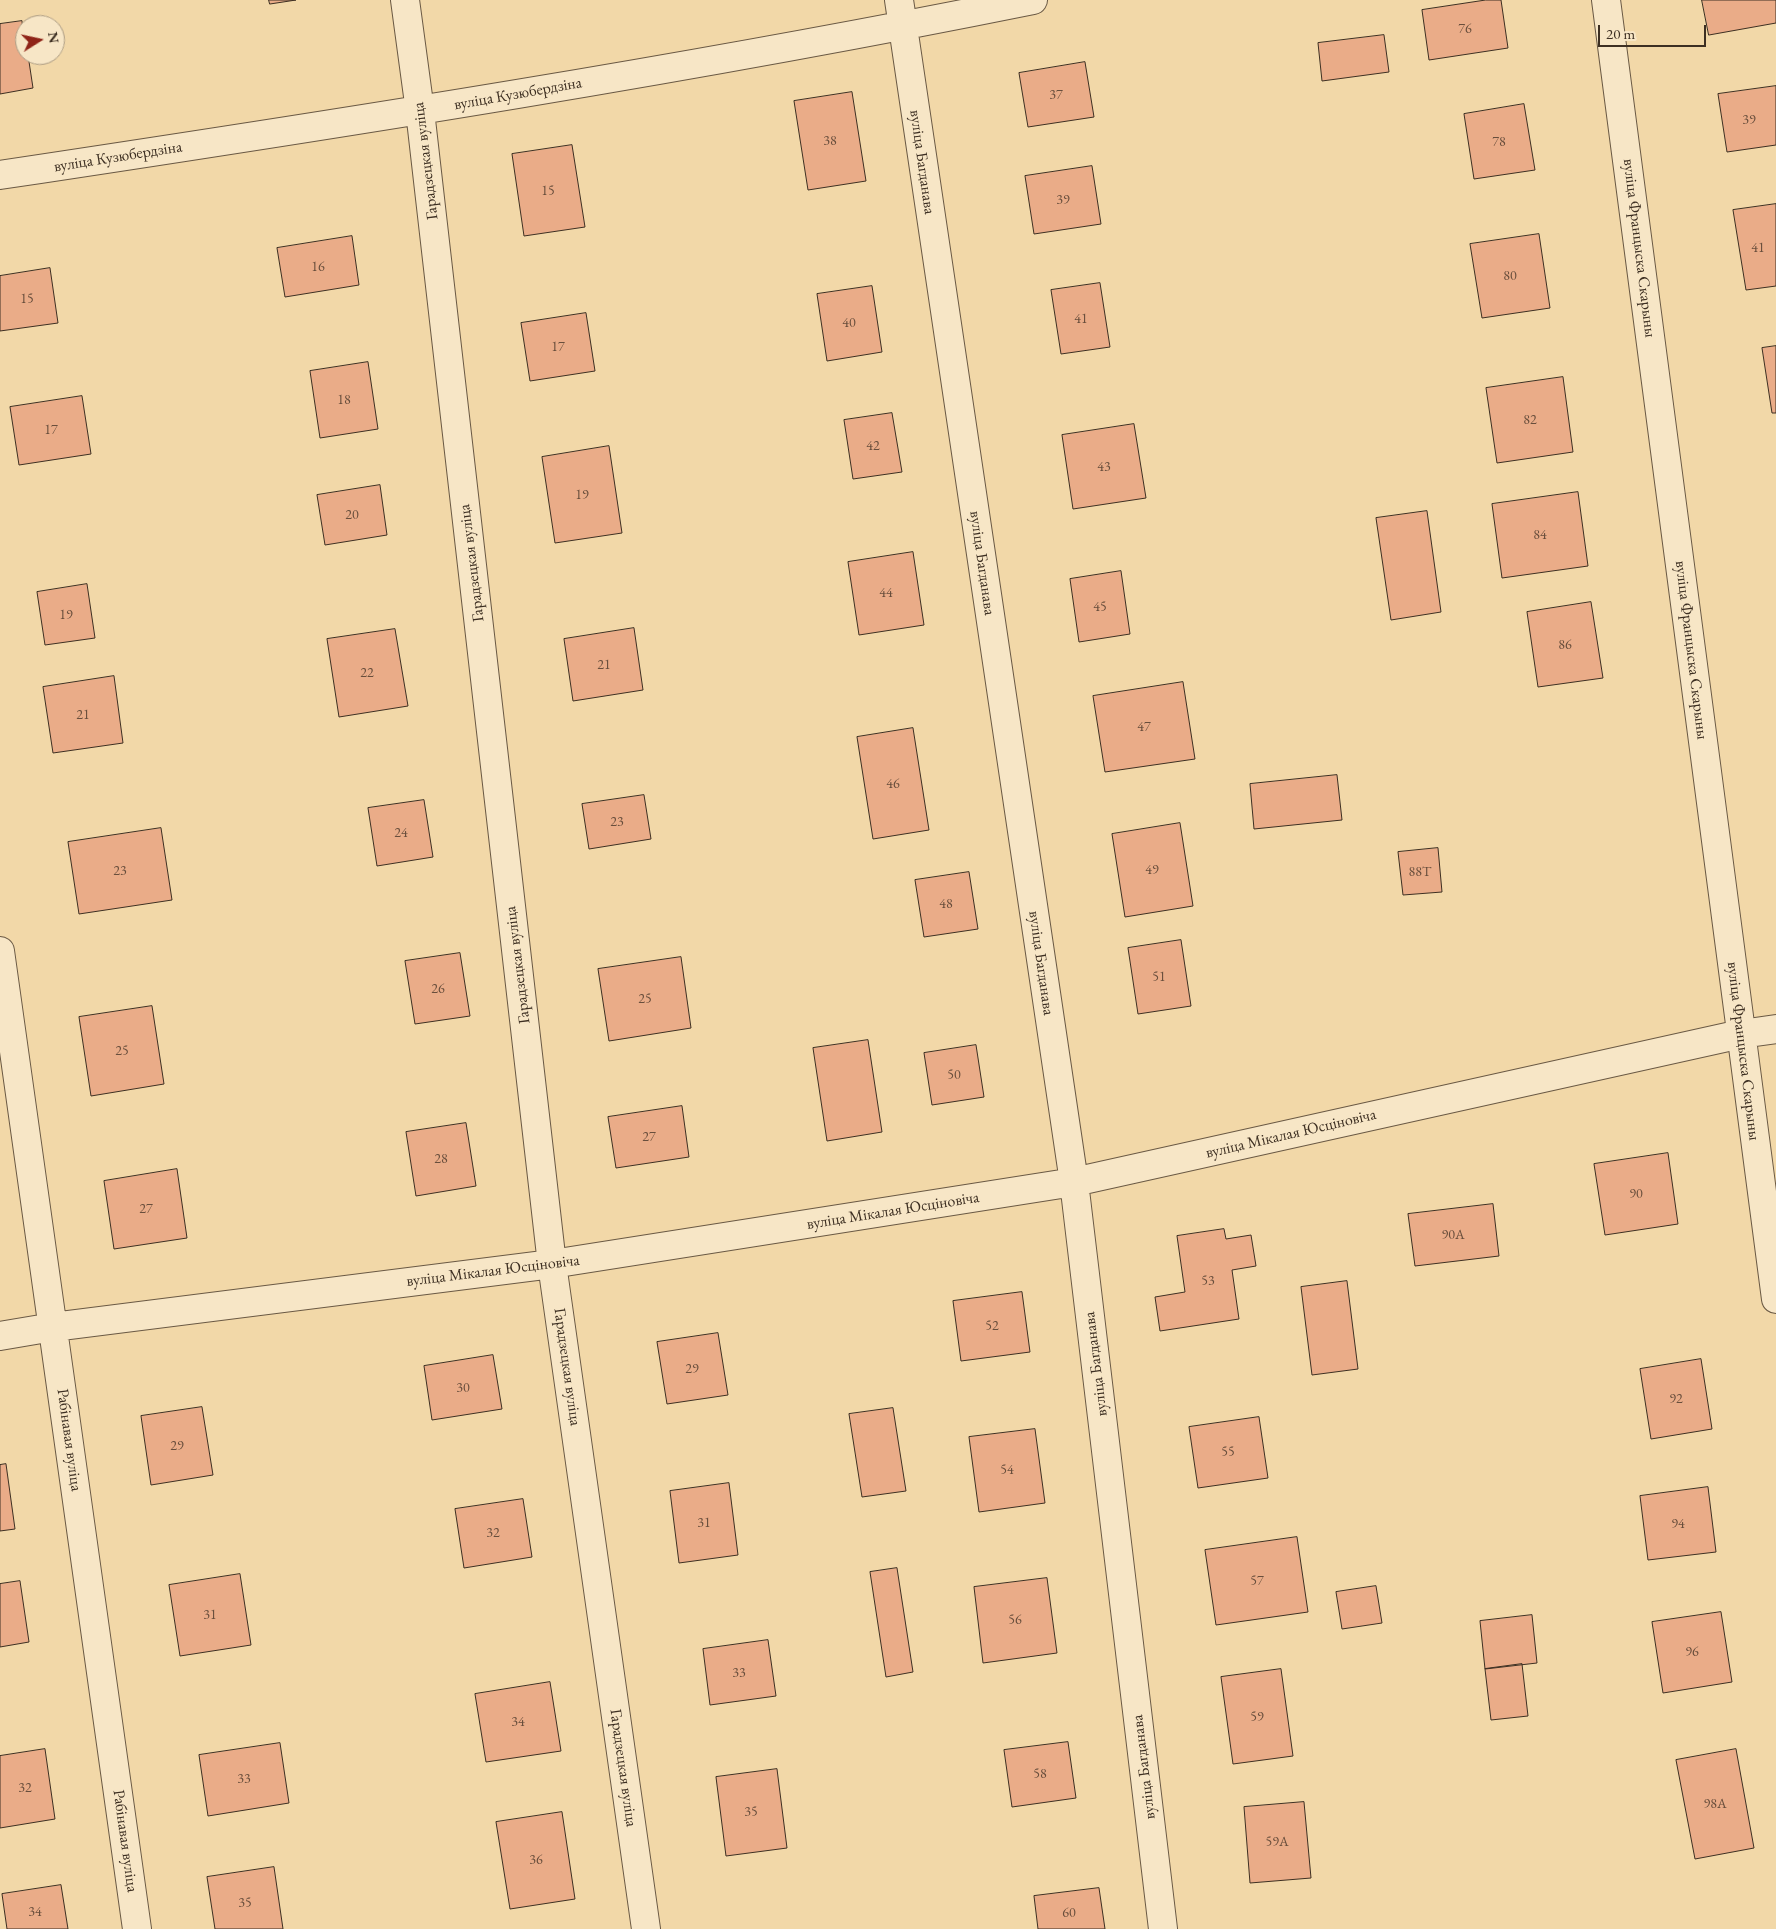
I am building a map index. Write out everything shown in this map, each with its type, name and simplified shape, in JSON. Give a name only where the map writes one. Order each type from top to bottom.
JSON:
[{"type":"street","name":"Гарадзецкая вуліца","points":[[405,0],[420,111],[552,1264],[646,1929]]},
{"type":"street","name":"вуліца Багданава","points":[[898,0],[1074,1182],[1163,1929]]},
{"type":"street","name":"вуліца Кузюбердзіна","points":[[0,175],[420,111],[902,26],[1033,0]]},
{"type":"street","name":"вуліца Францыска Скарыны","points":[[1606,0],[1776,1299]]},
{"type":"street","name":"Рабінавая вуліца","points":[[0,951],[137,1929]]},
{"type":"street","name":"вуліца Мікалая Юсціновіча","points":[[0,1336],[54,1327],[552,1264],[1074,1182],[1741,1034],[1776,1029]]},
{"type":"building","points":[[269,0],[296,0],[270,4]]},
{"type":"building","points":[[1486,0],[1501,0],[1508,48],[1429,60],[1422,10]]},
{"type":"building","points":[[1702,0],[1776,0],[1776,23],[1709,35]]},
{"type":"building","points":[[15,22],[15,65],[30,65],[33,88],[0,94],[0,24]]},
{"type":"building","points":[[1384,35],[1389,72],[1322,81],[1318,43]]},
{"type":"building","points":[[1085,62],[1094,117],[1028,127],[1019,73]]},
{"type":"building","points":[[1776,86],[1776,145],[1727,152],[1718,94]]},
{"type":"building","points":[[852,92],[866,181],[808,190],[794,101]]},
{"type":"building","points":[[1524,104],[1535,170],[1474,179],[1464,114]]},
{"type":"building","points":[[572,145],[585,227],[524,236],[512,154]]},
{"type":"building","points":[[1092,166],[1101,224],[1034,234],[1025,176]]},
{"type":"building","points":[[1776,204],[1776,286],[1746,290],[1733,210]]},
{"type":"building","points":[[1539,234],[1550,308],[1482,318],[1470,244]]},
{"type":"building","points":[[352,236],[359,285],[285,297],[277,248]]},
{"type":"building","points":[[50,268],[58,323],[0,331],[0,276]]},
{"type":"building","points":[[1100,283],[1110,347],[1061,354],[1051,290]]},
{"type":"building","points":[[872,286],[882,352],[827,361],[817,294]]},
{"type":"building","points":[[586,313],[595,371],[530,381],[521,323]]},
{"type":"building","points":[[1776,346],[1776,413],[1772,413],[1762,348]]},
{"type":"building","points":[[368,362],[378,429],[320,438],[310,371]]},
{"type":"building","points":[[1563,377],[1573,452],[1497,463],[1486,388]]},
{"type":"building","points":[[82,396],[91,454],[19,465],[10,407]]},
{"type":"building","points":[[892,413],[902,472],[853,479],[844,420]]},
{"type":"building","points":[[1134,424],[1146,498],[1073,509],[1062,435]]},
{"type":"building","points":[[609,446],[622,533],[555,543],[542,457]]},
{"type":"building","points":[[380,485],[387,535],[325,545],[317,495]]},
{"type":"building","points":[[1578,492],[1588,566],[1502,578],[1492,504]]},
{"type":"building","points":[[1427,511],[1441,612],[1391,620],[1376,518]]},
{"type":"building","points":[[913,552],[924,625],[859,635],[848,562]]},
{"type":"building","points":[[1121,571],[1130,634],[1079,642],[1070,579]]},
{"type":"building","points":[[87,584],[95,638],[45,645],[37,592]]},
{"type":"building","points":[[1591,602],[1603,678],[1538,687],[1527,612]]},
{"type":"building","points":[[634,628],[643,690],[573,701],[564,639]]},
{"type":"building","points":[[395,629],[408,706],[339,717],[327,639]]},
{"type":"building","points":[[114,676],[123,743],[53,753],[43,687]]},
{"type":"building","points":[[1183,682],[1195,759],[1105,772],[1093,696]]},
{"type":"building","points":[[913,728],[929,830],[873,839],[857,737]]},
{"type":"building","points":[[1337,775],[1342,820],[1254,829],[1250,784]]},
{"type":"building","points":[[644,795],[651,839],[589,849],[582,804]]},
{"type":"building","points":[[424,800],[433,857],[377,866],[368,808]]},
{"type":"building","points":[[1180,823],[1193,906],[1125,917],[1112,834]]},
{"type":"building","points":[[161,828],[172,900],[79,914],[68,842]]},
{"type":"building","points":[[1438,848],[1442,892],[1403,895],[1398,852]]},
{"type":"building","points":[[969,872],[978,929],[924,937],[915,880]]},
{"type":"building","points":[[1181,940],[1191,1006],[1138,1014],[1128,948]]},
{"type":"building","points":[[460,953],[470,1016],[415,1024],[405,961]]},
{"type":"building","points":[[681,957],[691,1028],[609,1041],[598,969]]},
{"type":"building","points":[[152,1006],[164,1084],[91,1096],[79,1017]]},
{"type":"building","points":[[868,1040],[882,1132],[827,1141],[813,1048]]},
{"type":"building","points":[[976,1045],[984,1097],[932,1105],[924,1053]]},
{"type":"building","points":[[682,1106],[689,1157],[616,1168],[608,1117]]},
{"type":"building","points":[[466,1123],[476,1186],[416,1196],[406,1132]]},
{"type":"building","points":[[1668,1153],[1678,1224],[1605,1235],[1594,1164]]},
{"type":"building","points":[[177,1169],[187,1238],[114,1249],[104,1181]]},
{"type":"building","points":[[1493,1204],[1499,1256],[1415,1266],[1408,1214]]},
{"type":"building","points":[[1224,1229],[1226,1239],[1251,1235],[1256,1266],[1232,1270],[1239,1319],[1160,1331],[1155,1297],[1185,1292],[1177,1236]]},
{"type":"building","points":[[1347,1281],[1358,1369],[1312,1375],[1301,1287]]},
{"type":"building","points":[[1022,1292],[1030,1352],[961,1361],[953,1301]]},
{"type":"building","points":[[718,1333],[728,1395],[667,1404],[657,1342]]},
{"type":"building","points":[[493,1355],[502,1409],[432,1420],[424,1366]]},
{"type":"building","points":[[1701,1359],[1712,1429],[1651,1439],[1640,1369]]},
{"type":"building","points":[[202,1407],[213,1475],[151,1485],[141,1416]]},
{"type":"building","points":[[893,1408],[906,1491],[862,1497],[849,1414]]},
{"type":"building","points":[[1259,1417],[1268,1478],[1198,1488],[1189,1427]]},
{"type":"building","points":[[1035,1429],[1045,1503],[979,1512],[969,1437]]},
{"type":"building","points":[[6,1464],[15,1529],[0,1531],[0,1465]]},
{"type":"building","points":[[729,1483],[738,1555],[679,1563],[670,1491]]},
{"type":"building","points":[[1708,1487],[1716,1552],[1648,1560],[1640,1496]]},
{"type":"building","points":[[523,1499],[532,1557],[464,1568],[455,1509]]},
{"type":"building","points":[[1297,1537],[1308,1612],[1216,1625],[1205,1550]]},
{"type":"building","points":[[897,1568],[913,1672],[886,1677],[870,1572]]},
{"type":"building","points":[[240,1574],[251,1645],[180,1656],[169,1585]]},
{"type":"building","points":[[1047,1578],[1057,1653],[983,1663],[974,1587]]},
{"type":"building","points":[[20,1581],[29,1642],[0,1647],[0,1584]]},
{"type":"building","points":[[1376,1586],[1382,1623],[1342,1629],[1336,1592]]},
{"type":"building","points":[[1721,1612],[1732,1682],[1663,1693],[1652,1622]]},
{"type":"building","points":[[1532,1615],[1537,1663],[1485,1669],[1480,1621]]},
{"type":"building","points":[[768,1640],[776,1696],[710,1705],[703,1649]]},
{"type":"building","points":[[1522,1664],[1528,1716],[1491,1720],[1485,1669]]},
{"type":"building","points":[[1281,1669],[1293,1756],[1233,1764],[1221,1677]]},
{"type":"building","points":[[550,1682],[561,1751],[486,1762],[475,1694]]},
{"type":"building","points":[[1068,1742],[1076,1798],[1012,1807],[1004,1750]]},
{"type":"building","points":[[280,1743],[289,1803],[208,1816],[199,1755]]},
{"type":"building","points":[[45,1749],[55,1819],[0,1828],[0,1756]]},
{"type":"building","points":[[1736,1749],[1754,1848],[1695,1859],[1676,1760]]},
{"type":"building","points":[[777,1769],[787,1848],[726,1856],[716,1777]]},
{"type":"building","points":[[1304,1802],[1311,1878],[1250,1883],[1244,1807]]},
{"type":"building","points":[[562,1812],[575,1899],[510,1909],[496,1822]]},
{"type":"building","points":[[274,1867],[283,1929],[215,1929],[207,1877]]},
{"type":"building","points":[[61,1885],[68,1929],[7,1929],[2,1894]]},
{"type":"building","points":[[1099,1888],[1105,1929],[1038,1929],[1034,1896]]}]
